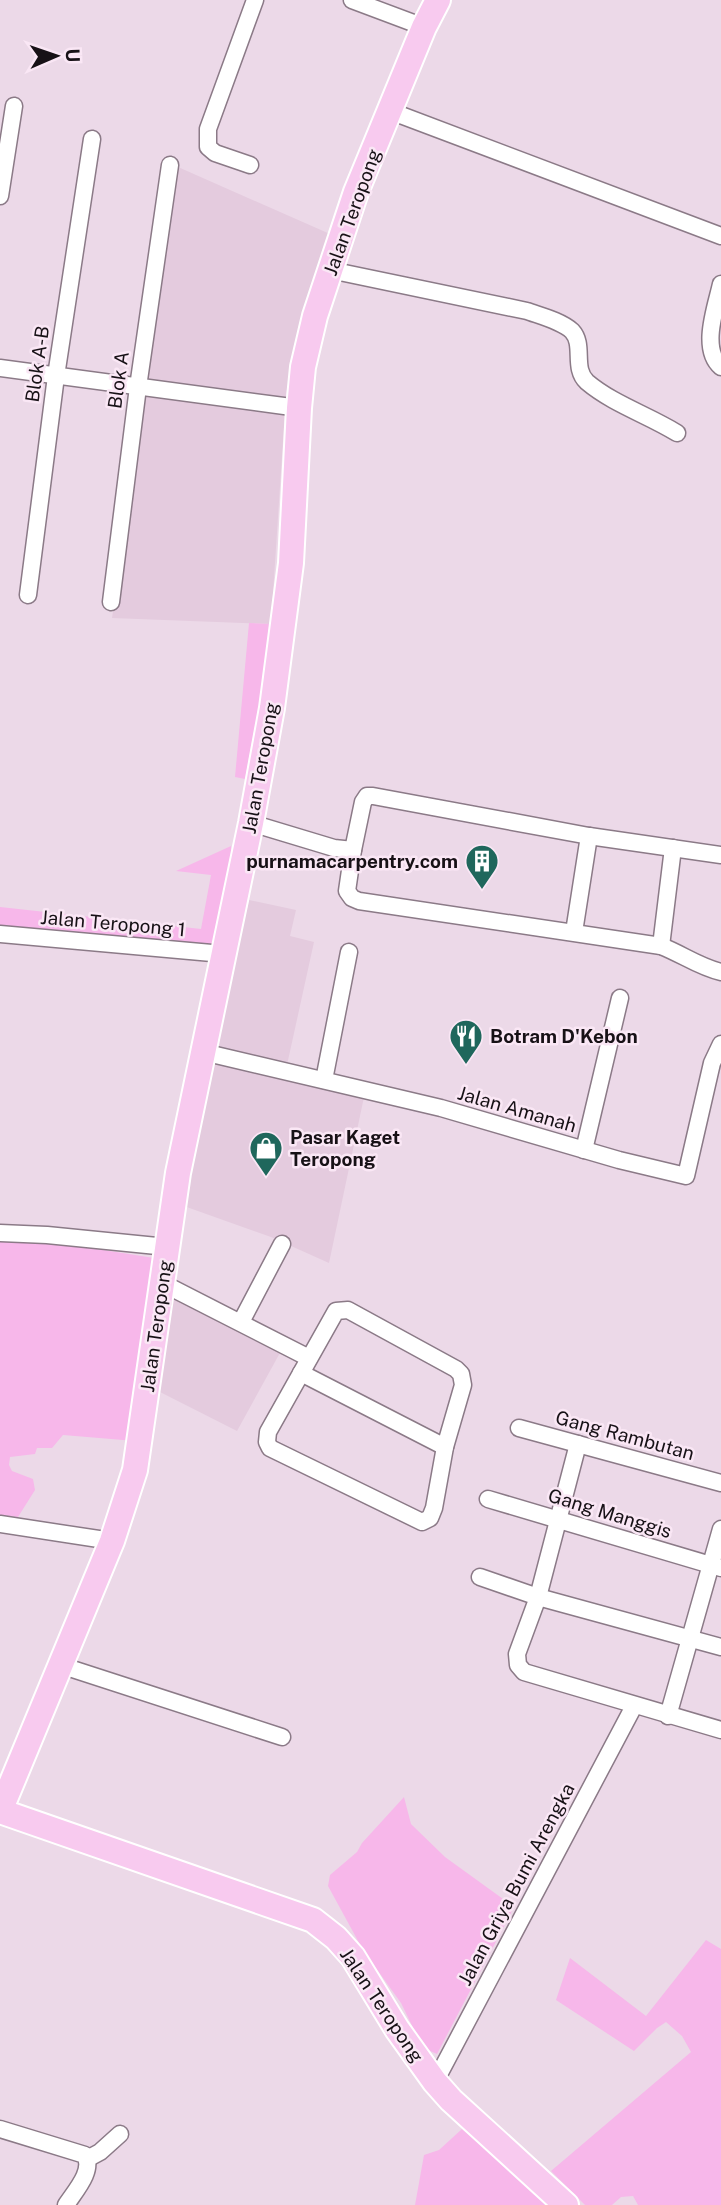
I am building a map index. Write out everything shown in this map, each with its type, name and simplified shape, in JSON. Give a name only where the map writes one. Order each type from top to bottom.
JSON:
[{"type":"main road","name":"Jalan Teropong","points":[[438,0],[424,27],[356,192],[315,316],[303,367],[289,577],[272,708],[251,823],[178,1173],[135,1469],[112,1541],[0,1811],[313,1920],[336,1938],[353,1957],[397,2029],[435,2082],[451,2100],[566,2205]]},
{"type":"street","points":[[250,165],[215,153],[208,147],[208,129],[255,0]]},
{"type":"street","points":[[352,0],[424,27]]},
{"type":"street","points":[[0,196],[14,106]]},
{"type":"street","points":[[390,111],[721,236]]},
{"type":"street","name":"Blok A-B","points":[[28,595],[56,376],[92,139]]},
{"type":"street","name":"Blok A","points":[[111,602],[170,164]]},
{"type":"street","points":[[330,271],[527,311],[554,321],[572,332],[577,341],[580,373],[585,380],[608,397],[677,433]]},
{"type":"street","points":[[721,284],[711,340],[711,353],[721,368]]},
{"type":"street","points":[[0,368],[299,408]]},
{"type":"street","points":[[721,855],[589,836],[367,796],[363,802],[347,891],[352,898],[359,901],[661,946],[706,968],[721,972]]},
{"type":"street","points":[[251,823],[334,848],[353,850]]},
{"type":"street","points":[[574,932],[589,836]]},
{"type":"street","points":[[661,946],[673,848]]},
{"type":"street","name":"Jalan Teropong 1","points":[[0,934],[223,954]]},
{"type":"street","points":[[324,1080],[349,952]]},
{"type":"street","points":[[584,1150],[620,998]]},
{"type":"street","name":"Jalan Amanah","points":[[203,1052],[441,1108],[584,1150],[686,1176],[712,1063],[721,1044]]},
{"type":"street","points":[[0,1233],[167,1247]]},
{"type":"street","points":[[241,1322],[282,1244]]},
{"type":"street","points":[[163,1284],[309,1358]]},
{"type":"street","points":[[348,1310],[456,1369],[463,1379],[463,1385],[445,1447],[430,1518],[422,1522],[270,1448],[267,1442],[268,1432],[309,1358],[336,1311],[348,1310]]},
{"type":"street","points":[[301,1373],[445,1447]]},
{"type":"street","name":"Gang Rambutan","points":[[519,1428],[721,1483]]},
{"type":"street","points":[[578,1444],[538,1597],[517,1654],[518,1665],[524,1672],[721,1730]]},
{"type":"street","name":"Gang Manggis","points":[[488,1499],[716,1566]]},
{"type":"street","points":[[0,1524],[112,1541]]},
{"type":"street","points":[[668,1716],[690,1639],[716,1566],[721,1529]]},
{"type":"street","points":[[480,1577],[538,1597],[721,1647]]},
{"type":"street","points":[[60,1665],[282,1737]]},
{"type":"street","name":"Jalan Griya Bumi Arengka","points":[[435,2082],[634,1706]]},
{"type":"street","points":[[0,2129],[85,2155],[86,2172],[66,2205]]},
{"type":"street","points":[[87,2159],[100,2152],[120,2134]]},
{"type":"shaded area","points":[[178,167],[330,234],[296,339],[286,395],[271,624],[112,618]]},
{"type":"shaded area","points":[[249,623],[271,624],[245,779],[235,777]]},
{"type":"shaded area","points":[[231,846],[232,856],[217,940],[212,949],[0,929],[0,907],[201,929],[211,875],[176,871]]},
{"type":"shaded area","points":[[249,900],[296,910],[290,936],[314,942],[287,1065],[214,1050]]},
{"type":"shaded area","name":"Pasar Kaget Teropong","points":[[208,1062],[364,1097],[329,1263],[271,1237],[181,1205]]},
{"type":"shaded area","points":[[0,1240],[72,1245],[154,1258],[135,1441],[63,1435],[52,1448],[37,1448],[35,1454],[10,1457],[9,1465],[12,1471],[33,1479],[35,1490],[18,1517],[0,1515]]},
{"type":"shaded area","points":[[171,1296],[281,1351],[237,1431],[158,1391]]},
{"type":"shaded area","points":[[404,1797],[411,1824],[445,1857],[514,1907],[437,2054],[423,2048],[401,2003],[363,1950],[328,1886],[330,1875],[357,1852]]},
{"type":"shaded area","points":[[706,1940],[721,1949],[721,2205],[638,2205],[633,2196],[621,2197],[612,2205],[585,2205],[551,2171],[691,2052],[682,2036],[666,2022],[634,2051],[556,2000],[570,1958],[646,2016]]},
{"type":"shaded area","points":[[462,2129],[551,2205],[415,2205],[424,2155],[439,2150]]},
{"type":"place","name":"purnamacarpentry.com","points":[[482,891]]},
{"type":"place","name":"Botram D'Kebon","points":[[466,1066]]},
{"type":"place","name":"Pasar Kaget Teropong","points":[[266,1178]]}]
